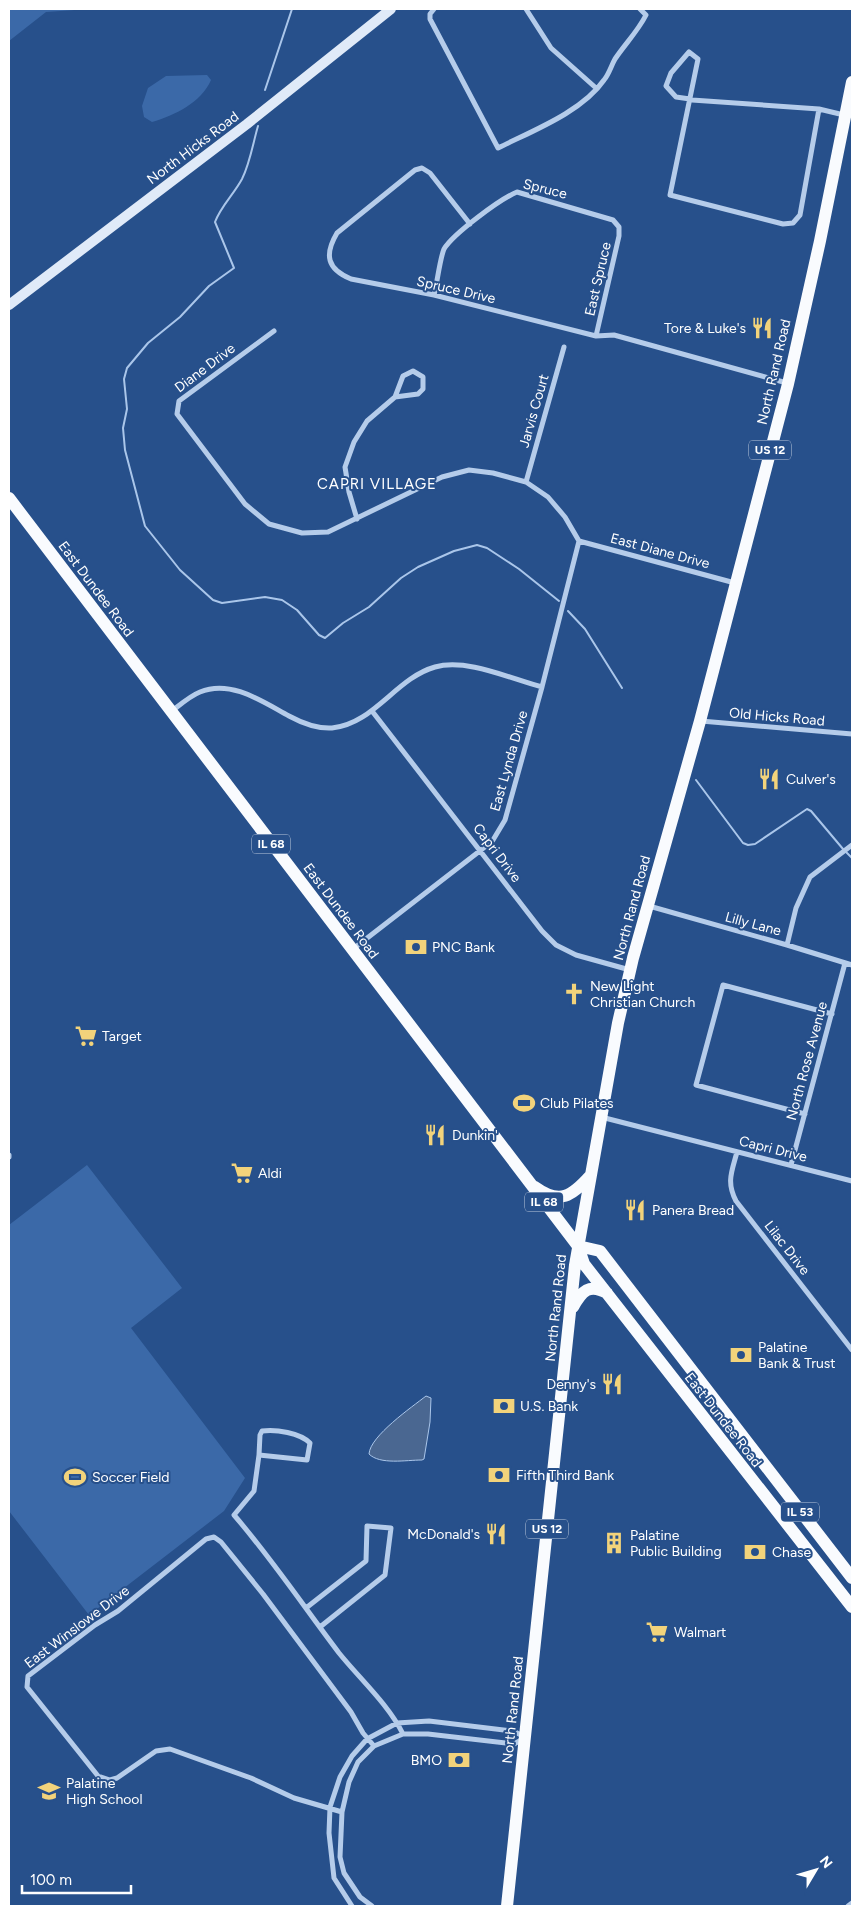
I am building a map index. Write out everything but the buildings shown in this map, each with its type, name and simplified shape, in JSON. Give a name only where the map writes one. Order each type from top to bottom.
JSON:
[{"type":"main road","name":"North Hicks Road","points":[[9,306],[247,124],[391,9]]},
{"type":"main road","name":"North Rand Road","points":[[507,1906],[578,1246],[600,1117],[630,970],[700,721],[788,384],[847,116],[852,82]]},
{"type":"main road","name":"East Dundee Road","points":[[9,498],[578,1246],[584,1264],[852,1608]]},
{"type":"main road","points":[[529,1183],[545,1194],[564,1197],[573,1193],[590,1176]]},
{"type":"main road","name":"East Dundee Road","points":[[578,1246],[600,1251],[852,1578]]},
{"type":"main road","points":[[571,1312],[579,1296],[591,1288],[596,1288],[607,1294]]},
{"type":"street","points":[[434,9],[430,14],[430,19],[498,148],[565,114],[589,97],[604,80],[615,60],[641,25],[646,15],[640,9]]},
{"type":"street","points":[[526,9],[551,48],[596,88]]},
{"type":"street","points":[[819,109],[800,215],[793,223],[783,224],[670,195],[690,100],[698,59],[689,52],[671,73],[666,86],[676,97],[690,100],[819,109],[847,116]]},
{"type":"street","name":"Spruce Drive","points":[[470,224],[430,172],[422,168],[415,170],[337,233],[329,254],[331,264],[338,274],[351,279],[434,295],[596,336],[614,335],[788,384]]},
{"type":"street","name":"Spruce","points":[[470,224],[505,197],[517,192],[613,220],[619,227]]},
{"type":"street","points":[[434,295],[444,250],[470,224]]},
{"type":"street","name":"East Spruce","points":[[596,336],[619,236],[619,227]]},
{"type":"street","name":"Diane Drive","points":[[274,331],[179,400],[177,414],[245,504],[269,524],[302,533],[328,532],[357,519]]},
{"type":"street","name":"Jarvis Court","points":[[526,482],[564,347]]},
{"type":"street","points":[[395,397],[409,396],[421,392],[424,385],[420,374],[413,371],[406,373],[401,379],[395,397],[367,422],[354,442],[345,467],[349,492],[357,519],[442,477],[469,470],[493,473],[526,482],[548,497],[565,517],[579,541]]},
{"type":"street","name":"East Diane Drive","points":[[579,541],[735,583]]},
{"type":"street","name":"East Lynda Drive","points":[[351,950],[493,840],[505,820],[542,688],[579,541]]},
{"type":"street","points":[[172,711],[201,692],[217,689],[234,690],[256,698],[300,722],[313,727],[331,728],[349,724],[372,711],[416,676],[436,667],[466,665],[542,688]]},
{"type":"street","name":"Capri Drive","points":[[372,711],[542,931],[556,945],[576,955],[630,970]]},
{"type":"street","name":"Old Hicks Road","points":[[700,721],[852,734]]},
{"type":"street","points":[[786,945],[796,908],[810,877],[851,846]]},
{"type":"street","name":"Lilly Lane","points":[[648,906],[852,965]]},
{"type":"street","name":"North Rose Avenue","points":[[791,1165],[845,963]]},
{"type":"street","points":[[805,1114],[696,1085],[723,985],[832,1014]]},
{"type":"street","name":"Capri Drive","points":[[600,1117],[852,1181]]},
{"type":"street","name":"Lilac Drive","points":[[737,1152],[730,1178],[731,1190],[736,1201],[852,1350]]},
{"type":"street","points":[[259,1455],[307,1460],[310,1443],[304,1437],[267,1430],[262,1431],[254,1491],[234,1515],[256,1540],[320,1627],[397,1722],[403,1734]]},
{"type":"street","points":[[306,1608],[366,1561],[368,1526],[391,1528],[385,1576],[320,1627]]},
{"type":"street","name":"East Winslowe Drive","points":[[342,1812],[294,1798],[251,1778],[170,1749],[156,1751],[117,1778],[110,1780],[98,1776],[27,1687],[28,1676],[95,1625],[118,1611],[206,1539],[214,1537],[221,1542],[263,1594],[351,1712],[367,1739],[374,1746]]},
{"type":"street","points":[[352,1906],[334,1878],[329,1833],[330,1807],[340,1777],[352,1756],[367,1739],[397,1722],[429,1721],[513,1732],[526,1738]]},
{"type":"street","points":[[372,1906],[360,1897],[344,1873],[340,1857],[342,1812],[348,1782],[358,1762],[374,1746],[403,1734],[428,1734],[514,1744],[526,1738]]},
{"type":"street","points":[[848,1906],[852,1903]]},
{"type":"shaded area","points":[[9,9],[89,9],[46,12],[9,41]]},
{"type":"shaded area","points":[[207,75],[211,80],[207,88],[194,102],[170,116],[152,122],[144,117],[142,106],[148,88],[166,76]]},
{"type":"shaded area","points":[[87,1165],[182,1288],[131,1328],[245,1478],[224,1511],[89,1615],[9,1511],[9,1225]]},
{"type":"shaded area","points":[[426,1396],[431,1398],[430,1422],[424,1459],[386,1461],[369,1454],[376,1439],[402,1414]]},
{"type":"waterway","points":[[265,90],[292,9]]},
{"type":"waterway","points":[[258,126],[245,173],[215,222],[234,268],[209,286],[180,317],[148,343],[127,368],[124,379],[127,409],[123,428],[125,450],[145,526],[180,570],[213,600],[222,603],[265,597],[282,600],[297,610],[319,635],[325,638],[343,623],[369,607],[401,578],[418,567],[454,551],[477,545],[487,548],[519,569],[559,601]]},
{"type":"waterway","points":[[568,611],[585,629],[622,688]]},
{"type":"waterway","points":[[696,780],[743,843],[748,845],[755,844],[807,809],[811,811],[843,849]]},
{"type":"waterway","points":[[846,852],[852,858]]},
{"type":"place","name":"Tore & Luke's","points":[[762,328]]},
{"type":"place","name":"Culver's","points":[[769,779]]},
{"type":"place","name":"PNC Bank","points":[[416,947]]},
{"type":"place","name":"New Light Christian Church","points":[[574,994]]},
{"type":"place","name":"Target","points":[[86,1036]]},
{"type":"place","name":"Club Pilates","points":[[524,1103]]},
{"type":"place","name":"Dunkin'","points":[[435,1135]]},
{"type":"place","name":"Aldi","points":[[242,1173]]},
{"type":"place","name":"Panera Bread","points":[[635,1210]]},
{"type":"place","name":"Palatine Bank & Trust","points":[[741,1355]]},
{"type":"place","name":"Denny's","points":[[612,1384]]},
{"type":"place","name":"U.S. Bank","points":[[504,1406]]},
{"type":"place","name":"Fifth Third Bank","points":[[499,1475]]},
{"type":"place","name":"Soccer Field","points":[[75,1477]]},
{"type":"place","name":"McDonald's","points":[[496,1534]]},
{"type":"place","name":"Palatine Public Building","points":[[614,1543]]},
{"type":"place","name":"Chase","points":[[755,1552]]},
{"type":"place","name":"Walmart","points":[[657,1632]]},
{"type":"place","name":"BMO","points":[[459,1760]]},
{"type":"place","name":"Palatine High School","points":[[49,1791]]},
{"type":"district","name":"CAPRI VILLAGE","points":[[377,484]]}]
